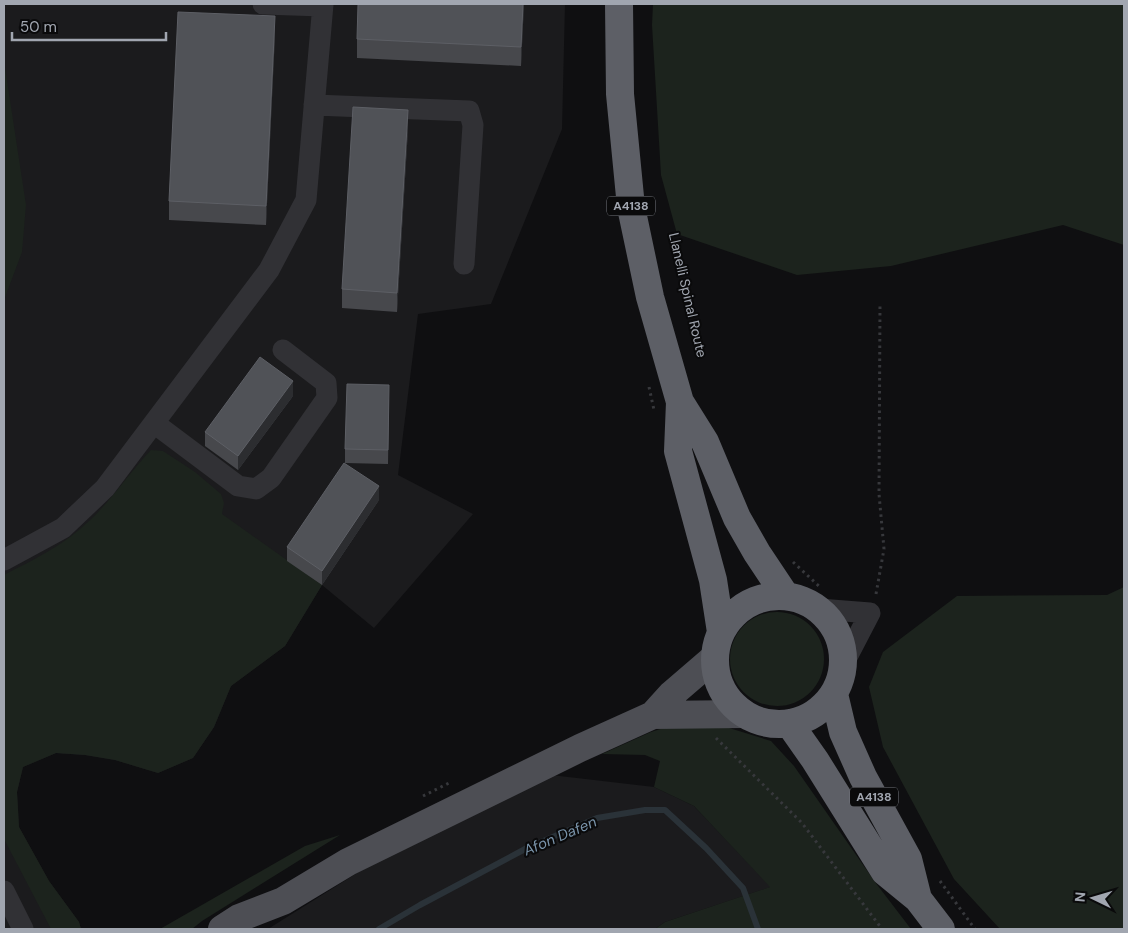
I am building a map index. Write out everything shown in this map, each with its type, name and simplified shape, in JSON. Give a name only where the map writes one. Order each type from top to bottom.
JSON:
[{"type":"highway","name":"A4138","points":[[619,4],[620,94],[631,208],[650,297],[680,402],[705,442],[737,518],[757,553],[785,595]]},
{"type":"highway","name":"A4138","points":[[680,402],[678,451],[713,580],[718,644]]},
{"type":"highway","points":[[785,595],[832,609],[833,624],[842,642],[844,663],[841,679],[834,694],[822,708],[806,718],[789,723],[774,724],[758,721],[744,714],[728,699],[718,679],[718,644],[732,616],[747,603],[765,596],[785,595]]},
{"type":"highway","name":"A4138","points":[[834,694],[843,732],[863,776],[908,859],[918,898]]},
{"type":"highway","name":"A4138","points":[[789,723],[815,760],[885,872],[918,898],[941,929]]},
{"type":"main road","points":[[653,716],[718,644]]},
{"type":"main road","points":[[222,929],[239,918],[283,901],[348,862],[580,748],[653,716],[744,714]]},
{"type":"main road","points":[[259,929],[283,901]]},
{"type":"lane","points":[[4,560],[62,528],[105,488],[269,270],[306,200],[323,5],[263,4]]},
{"type":"lane","points":[[314,105],[469,111],[473,125],[464,264]]},
{"type":"lane","points":[[154,423],[238,486],[256,489],[271,478],[327,398],[326,383],[282,350]]},
{"type":"lane","points":[[832,609],[870,613],[844,663]]},
{"type":"lane","points":[[4,891],[23,929]]},
{"type":"path","points":[[870,613],[878,585],[884,549],[879,494],[880,303]]},
{"type":"path","points":[[788,557],[832,609]]},
{"type":"path","points":[[714,736],[802,823],[882,929]]},
{"type":"path","points":[[936,876],[975,929]]},
{"type":"shaded area","points":[[4,4],[565,4],[562,129],[491,304],[418,314],[398,475],[473,514],[374,628],[322,585],[285,646],[231,686],[214,727],[193,758],[158,773],[115,760],[56,753],[23,767],[17,792],[19,827],[49,881],[79,922],[81,929],[4,929]]},
{"type":"shaded area","points":[[653,4],[1124,4],[1124,245],[1063,225],[891,266],[797,275],[677,234],[661,175],[652,25]]},
{"type":"shaded area","points":[[4,61],[26,205],[22,252],[4,300]]},
{"type":"shaded area","points":[[151,450],[163,451],[195,472],[221,494],[224,503],[222,514],[322,585],[285,646],[231,686],[214,727],[193,758],[158,773],[115,760],[56,753],[23,767],[17,792],[19,827],[49,881],[79,922],[81,929],[51,929],[4,839],[4,575],[48,552],[79,530],[97,514]]},
{"type":"shaded area","points":[[1124,587],[1124,929],[1000,929],[954,879],[883,747],[869,687],[883,652],[957,596],[1107,595]]},
{"type":"shaded area","points":[[777,612],[795,615],[810,626],[821,641],[824,659],[821,677],[810,692],[795,703],[777,706],[759,703],[744,692],[733,677],[730,659],[733,641],[744,626],[759,615]]},
{"type":"shaded area","points":[[676,724],[726,727],[771,741],[794,766],[875,882],[911,929],[655,929],[665,922],[770,887],[694,806],[654,787],[660,761],[645,755],[602,754],[651,732]]},
{"type":"shaded area","points":[[551,775],[654,787],[694,806],[771,887],[665,922],[655,929],[268,929],[365,868]]},
{"type":"shaded area","points":[[340,835],[192,929],[160,929],[305,846]]},
{"type":"building","points":[[358,4],[523,4],[521,47],[357,39]]},
{"type":"building","points":[[178,12],[275,16],[266,206],[169,201]]},
{"type":"building","points":[[353,107],[408,110],[397,293],[342,289]]},
{"type":"building","points":[[260,357],[293,381],[238,456],[205,432]]},
{"type":"building","points":[[347,384],[389,385],[388,450],[345,449]]},
{"type":"building","points":[[344,463],[379,486],[322,571],[287,547]]},
{"type":"waterway","name":"Afon Dafen","points":[[379,929],[527,848],[597,818],[645,810],[665,810],[706,848],[743,888],[758,929]]}]
